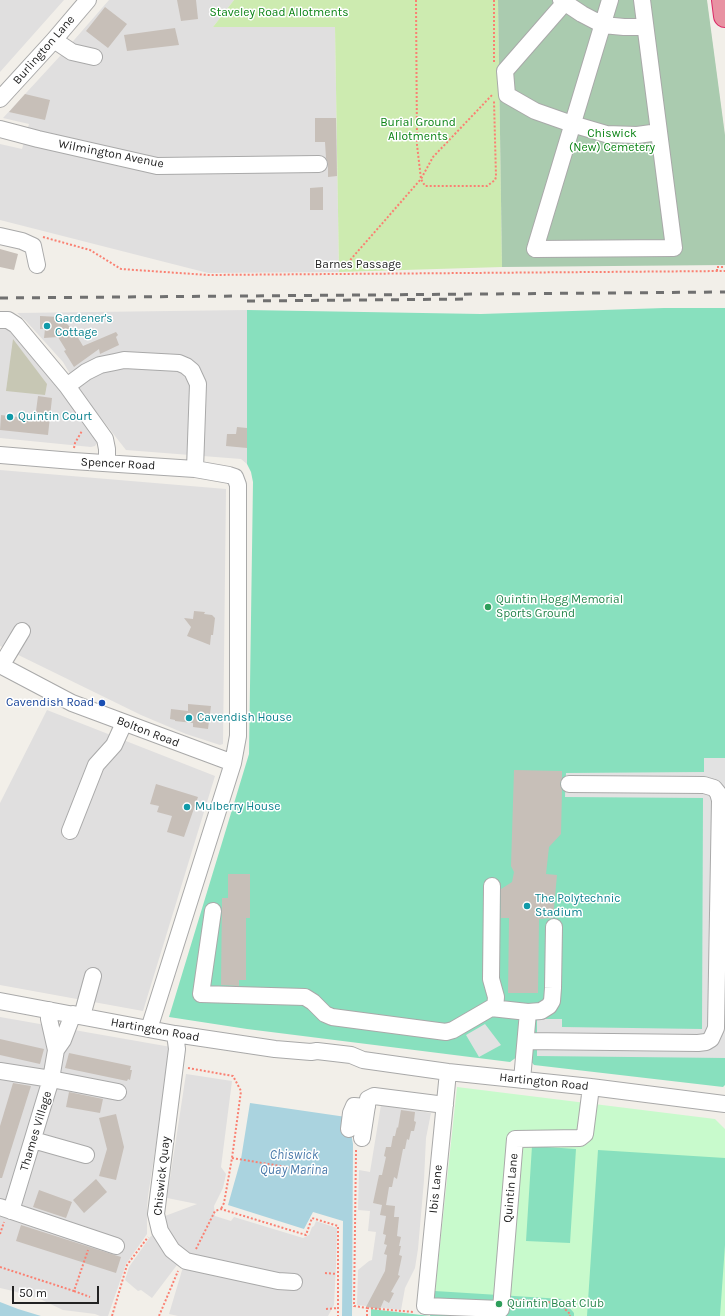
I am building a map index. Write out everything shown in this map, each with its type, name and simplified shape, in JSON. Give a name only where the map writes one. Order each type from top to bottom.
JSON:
[{"type":"highway","points":[[723,0],[725,16]]},
{"type":"street","name":"Burlington Lane","points":[[0,99],[88,0]]},
{"type":"street","points":[[610,0],[535,249],[674,248],[642,0]]},
{"type":"street","points":[[645,26],[624,27],[603,24],[582,14],[564,1],[505,71],[507,95],[535,111],[606,134],[637,135],[659,132]]},
{"type":"street","points":[[54,40],[72,52],[94,57]]},
{"type":"street","name":"Wilmington Avenue","points":[[0,129],[157,166],[319,164]]},
{"type":"street","points":[[0,236],[22,241],[33,246],[37,265]]},
{"type":"street","points":[[0,320],[8,320],[16,325],[67,386],[105,439],[107,463]]},
{"type":"street","points":[[67,386],[86,372],[100,365],[124,360],[180,363],[186,366],[192,371],[198,384],[195,469]]},
{"type":"street","name":"Spencer Road","points":[[0,455],[195,469],[235,477],[238,485],[238,736],[233,763]]},
{"type":"street","points":[[0,666],[8,644],[22,631]]},
{"type":"street","name":"Bolton Road","points":[[0,666],[72,703],[233,763]]},
{"type":"street","points":[[70,831],[96,765],[114,745],[124,723]]},
{"type":"street","points":[[149,1029],[233,763]]},
{"type":"street","points":[[526,1041],[698,1043],[706,1042],[711,1039],[716,1028],[720,800],[718,793],[714,788],[704,784],[569,784]]},
{"type":"street","points":[[492,886],[491,979],[496,997],[495,1008]]},
{"type":"street","points":[[213,911],[201,994],[305,997],[313,1002],[328,1016],[446,1032],[454,1030],[487,1009],[495,1008],[528,1012],[541,1011],[549,1006],[552,1001],[553,988],[554,927]]},
{"type":"street","name":"Thames Village","points":[[56,1050],[77,1015],[93,976]]},
{"type":"street","name":"Hartington Road","points":[[0,1001],[175,1034],[275,1049],[311,1052],[317,1050],[351,1055],[363,1060],[448,1072],[591,1087],[725,1104]]},
{"type":"street","name":"Thames Village","points":[[49,1010],[49,1019],[56,1050],[51,1079],[33,1140],[6,1209],[116,1246]]},
{"type":"street","points":[[522,1080],[528,1012]]},
{"type":"street","name":"Chiswick Quay","points":[[175,1034],[178,1049],[156,1214],[160,1231],[172,1250],[192,1262],[283,1286]]},
{"type":"street","points":[[0,1071],[118,1092]]},
{"type":"street","name":"Ibis Lane","points":[[425,1306],[448,1072]]},
{"type":"street","name":"Quintin Lane","points":[[497,1312],[515,1139],[580,1138],[585,1134],[591,1087]]},
{"type":"street","points":[[355,1134],[367,1107],[368,1099],[374,1096],[445,1105]]},
{"type":"street","points":[[33,1140],[86,1156]]},
{"type":"street","points":[[425,1306],[497,1312]]},
{"type":"path","points":[[345,266],[421,179],[433,157],[494,93],[496,177],[493,182],[487,186],[429,187],[425,186],[421,179],[417,145],[416,0]]},
{"type":"path","points":[[494,0],[494,70]]},
{"type":"path","name":"Barnes Passage","points":[[40,236],[90,250],[121,269],[208,275],[725,271]]},
{"type":"path","points":[[717,271],[717,267],[725,267]]},
{"type":"path","points":[[73,461],[75,443],[84,428],[93,422]]},
{"type":"path","points":[[175,1066],[233,1076],[242,1091],[224,1203],[221,1209]]},
{"type":"path","points":[[355,1134],[354,1306],[419,1312],[425,1306]]},
{"type":"path","points":[[232,1158],[317,1172]]},
{"type":"path","points":[[159,1316],[179,1269],[192,1262],[193,1254],[211,1217],[215,1211],[221,1209],[306,1235],[312,1218],[338,1226],[338,1316]]},
{"type":"path","points":[[112,1316],[127,1265],[149,1236],[160,1231]]},
{"type":"path","points":[[74,1291],[92,1238]]},
{"type":"path","points":[[0,1267],[90,1297]]},
{"type":"path","points":[[325,1273],[337,1274]]},
{"type":"path","points":[[326,1309],[338,1308]]},
{"type":"path","points":[[367,1308],[367,1316]]},
{"type":"shaded area","points":[[0,0],[64,0],[0,72]]},
{"type":"shaded area","points":[[109,0],[234,0],[213,27],[335,27],[339,272],[208,273],[0,220],[0,144],[22,149],[29,124],[3,118]]},
{"type":"shaded area","points":[[247,310],[247,464],[241,459],[126,450],[82,394],[63,362],[17,313]]},
{"type":"shaded area","points":[[0,325],[13,329],[96,439],[97,443],[95,446],[91,447],[0,438]]},
{"type":"shaded area","points":[[13,339],[47,384],[45,395],[6,391]]},
{"type":"shaded area","points":[[0,470],[226,489],[223,744],[220,745],[186,734],[141,715],[0,646]]},
{"type":"shaded area","points":[[47,710],[215,776],[143,1011],[0,985],[0,803]]},
{"type":"shaded area","points":[[704,758],[725,758],[725,1058],[537,1056],[537,1019],[562,1019],[562,1027],[702,1029],[703,798],[565,797],[566,773],[704,772]]},
{"type":"shaded area","points":[[0,1017],[171,1047],[148,1196],[147,1234],[126,1264],[108,1316],[63,1310],[40,1299],[0,1288]]},
{"type":"shaded area","points":[[485,1024],[501,1045],[479,1057],[466,1035]]},
{"type":"shaded area","points":[[186,1074],[232,1081],[221,1167],[226,1174],[223,1188],[214,1206],[215,1216],[231,1221],[234,1217],[303,1238],[309,1235],[316,1221],[337,1228],[334,1305],[328,1316],[178,1316],[169,1314],[183,1267],[177,1265],[152,1298],[141,1290],[138,1291],[125,1280],[129,1267],[150,1237],[166,1225],[165,1216],[197,1204],[167,1198]]},
{"type":"shaded area","points":[[381,1105],[431,1113],[426,1138],[418,1249],[415,1268],[405,1288],[401,1310],[357,1305],[358,1270],[372,1260],[376,1232],[368,1231],[370,1211],[358,1210],[359,1170],[370,1172]]},
{"type":"green space","name":"Burial Ground Allotments","points":[[234,0],[498,0],[502,267],[339,272],[335,27],[213,27]]},
{"type":"green space","name":"Chiswick (New) Cemetery","points":[[498,0],[707,0],[725,135],[725,265],[502,267]]},
{"type":"green space","name":"Quintin Hogg Memorial Sports Ground","points":[[664,308],[725,308],[725,1085],[723,1087],[534,1065],[529,1059],[517,1057],[510,1062],[247,1029],[169,1017],[249,754],[253,482],[251,472],[247,464],[247,310],[481,314]]},
{"type":"green space","points":[[457,1087],[715,1119],[725,1129],[725,1316],[574,1316],[574,1313],[435,1291]]},
{"type":"green space","points":[[532,1146],[576,1149],[570,1243],[526,1241]]},
{"type":"green space","points":[[598,1150],[725,1158],[725,1245],[720,1316],[587,1316]]},
{"type":"green space","name":"Quintin Boat Club","points":[[435,1291],[562,1299],[574,1313],[574,1316],[430,1316]]},
{"type":"green space","points":[[371,1309],[430,1316],[371,1316]]},
{"type":"water","name":"Chiswick Quay Marina","points":[[250,1103],[353,1118],[351,1133],[353,1144],[352,1316],[342,1316],[343,1221],[313,1212],[304,1229],[228,1205],[241,1159]]},
{"type":"water","points":[[0,1302],[18,1309],[41,1316],[0,1316]]},
{"type":"building","points":[[177,0],[196,0],[198,19],[181,21]]},
{"type":"building","points":[[105,7],[127,24],[108,48],[86,31]]},
{"type":"building","points":[[175,28],[179,45],[127,51],[124,35]]},
{"type":"building","points":[[25,94],[50,100],[45,120],[9,112]]},
{"type":"building","points":[[315,118],[336,118],[337,176],[328,177],[325,142],[315,142]]},
{"type":"building","points":[[323,187],[323,210],[310,210],[310,188]]},
{"type":"building","points":[[0,249],[18,254],[14,270],[0,267]]},
{"type":"building","points":[[40,316],[60,317],[74,331],[83,346],[116,332],[118,335],[116,337],[119,345],[100,354],[99,349],[74,367],[64,351],[66,350],[58,337],[44,338],[45,329],[40,329]]},
{"type":"building","name":"Quintin Court","points":[[38,396],[52,398],[48,435],[0,430],[1,415],[35,419]]},
{"type":"building","points":[[237,427],[247,428],[247,448],[226,446],[227,434],[236,434]]},
{"type":"building","points":[[194,611],[205,612],[204,614],[212,615],[215,618],[210,645],[187,636],[191,627],[184,618],[193,619]]},
{"type":"building","name":"Cavendish House","points":[[188,704],[211,706],[208,729],[193,727],[193,723],[170,719],[171,709],[188,711]]},
{"type":"building","points":[[514,770],[562,771],[560,784],[562,790],[561,834],[549,847],[546,874],[557,875],[553,918],[539,919],[538,993],[508,993],[509,918],[501,918],[501,889],[512,882],[514,872],[511,866]]},
{"type":"building","points":[[156,784],[198,797],[184,837],[167,832],[172,816],[157,812],[159,806],[150,804]]},
{"type":"building","points":[[228,874],[250,874],[250,918],[246,918],[246,980],[239,980],[239,986],[221,985],[222,898],[228,898]]},
{"type":"building","points":[[0,1039],[44,1049],[40,1064],[0,1055]]},
{"type":"building","points":[[69,1053],[131,1066],[130,1070],[132,1070],[130,1080],[128,1079],[127,1081],[65,1068]]},
{"type":"building","points":[[13,1083],[31,1086],[2,1178],[0,1178],[0,1126]]},
{"type":"building","points":[[69,1092],[103,1099],[100,1113],[66,1107]]},
{"type":"building","points":[[401,1110],[415,1112],[414,1121],[416,1122],[414,1131],[411,1131],[409,1140],[407,1139],[405,1149],[403,1149],[397,1179],[394,1177],[392,1187],[389,1187],[386,1205],[395,1206],[394,1217],[399,1217],[397,1236],[401,1237],[399,1255],[402,1256],[398,1275],[400,1276],[391,1292],[394,1293],[389,1303],[384,1300],[380,1309],[366,1307],[385,1271],[387,1255],[384,1254],[387,1245],[384,1244],[386,1235],[383,1234],[386,1216],[380,1215],[382,1205],[373,1203],[379,1175],[382,1175],[386,1157],[384,1156],[386,1147],[391,1147],[393,1136],[395,1136],[397,1127],[398,1128]]},
{"type":"building","points":[[116,1114],[124,1147],[116,1180],[99,1176],[107,1149],[99,1118]]},
{"type":"building","points":[[96,1179],[107,1192],[84,1213],[73,1200]]},
{"type":"building","points":[[39,1190],[72,1202],[66,1218],[33,1207]]},
{"type":"building","points":[[21,1225],[121,1257],[116,1273],[16,1241]]},
{"type":"railway","points":[[0,298],[725,292]]},
{"type":"railway","points":[[247,301],[471,299]]},
{"type":"place","name":"Gardener's Cottage","points":[[47,326]]},
{"type":"place","name":"Quintin Court","points":[[10,417]]},
{"type":"place","name":"Quintin Hogg Memorial Sports Ground","points":[[488,607]]},
{"type":"place","name":"Cavendish Road","points":[[102,703]]},
{"type":"place","name":"Cavendish House","points":[[189,718]]},
{"type":"place","name":"Mulberry House","points":[[187,807]]},
{"type":"place","name":"The Polytechnic Stadium","points":[[527,906]]},
{"type":"place","name":"Quintin Boat Club","points":[[499,1304]]},
{"type":"park label","name":"Staveley Road Allotments","points":[[279,13]]}]
